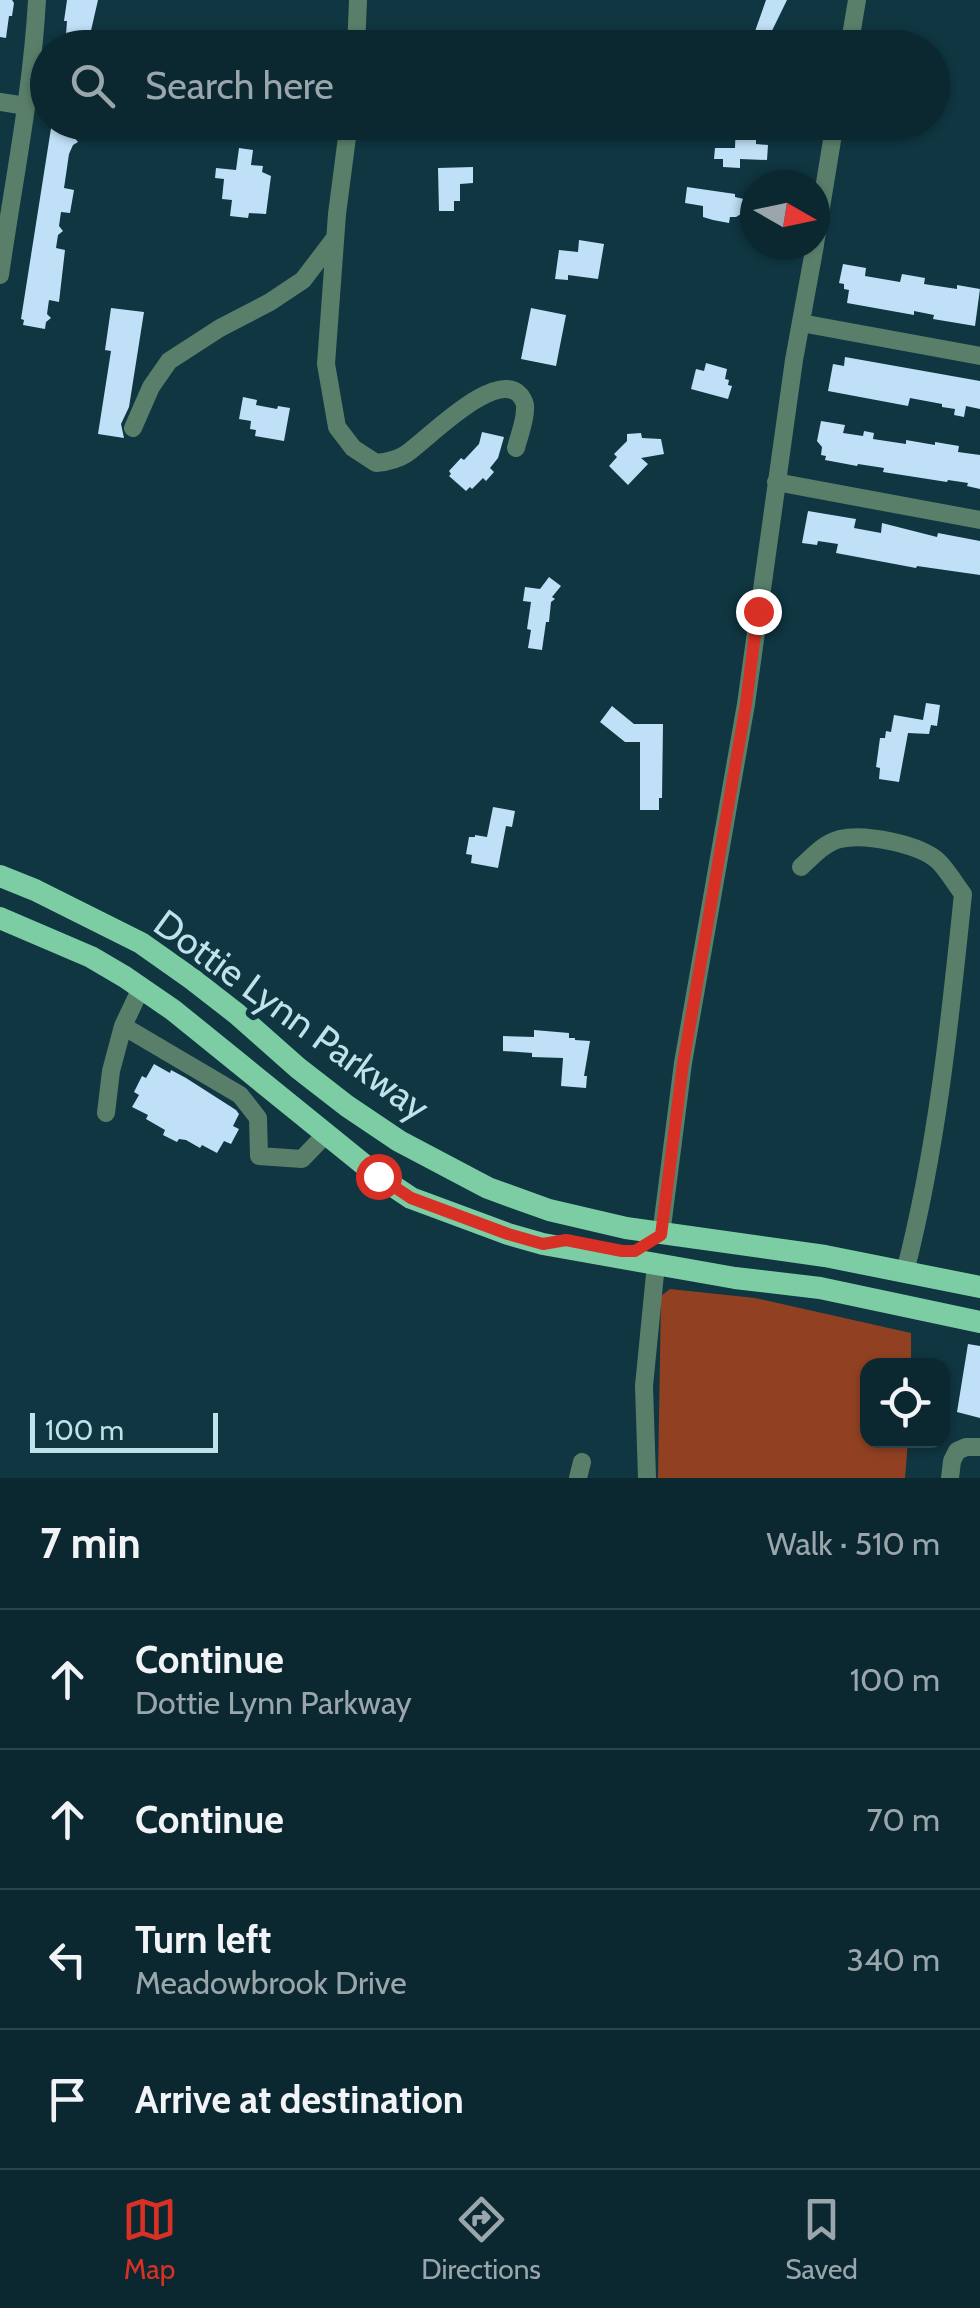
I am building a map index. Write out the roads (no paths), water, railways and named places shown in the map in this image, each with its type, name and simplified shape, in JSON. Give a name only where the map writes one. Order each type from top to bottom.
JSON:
[{"type":"main road","name":"Dottie Lynn Parkway","points":[[0,876],[140,944],[237,1014],[348,1106],[399,1141],[488,1188],[549,1210],[661,1235],[825,1256],[980,1288]]},
{"type":"main road","name":"Dottie Lynn Parkway","points":[[0,918],[90,957],[141,988],[411,1198],[543,1244],[736,1278],[820,1288],[980,1322]]},
{"type":"main road","points":[[543,1244],[566,1240],[635,1251],[661,1235]]},
{"type":"main road","points":[[902,1305],[905,1272]]},
{"type":"street","points":[[35,30],[37,0]]},
{"type":"street","points":[[357,30],[358,0]]},
{"type":"street","points":[[852,30],[857,0]]},
{"type":"street","points":[[0,275],[30,74]]},
{"type":"street","points":[[0,102],[26,106]]},
{"type":"street","points":[[348,140],[335,238],[326,364],[337,427],[353,448],[376,463],[392,461],[408,454],[450,416],[504,388],[516,390],[524,399],[526,410],[516,448]]},
{"type":"street","points":[[827,170],[832,140]]},
{"type":"street","points":[[133,428],[168,360],[303,280],[335,238]]},
{"type":"street","points":[[661,1235],[683,1064],[746,704],[776,482],[812,260]]},
{"type":"street","points":[[801,323],[980,356]]},
{"type":"street","points":[[776,482],[980,520]]},
{"type":"street","points":[[801,867],[818,849],[837,839],[891,840],[936,858],[963,894],[948,1041],[920,1215],[905,1272]]},
{"type":"street","points":[[106,1113],[111,1071],[123,1026],[141,988]]},
{"type":"street","points":[[123,1026],[240,1095],[258,1118],[260,1156],[302,1159],[326,1134]]},
{"type":"street","points":[[646,1478],[644,1386],[656,1264]]},
{"type":"street","points":[[950,1478],[956,1450],[980,1447]]}]
